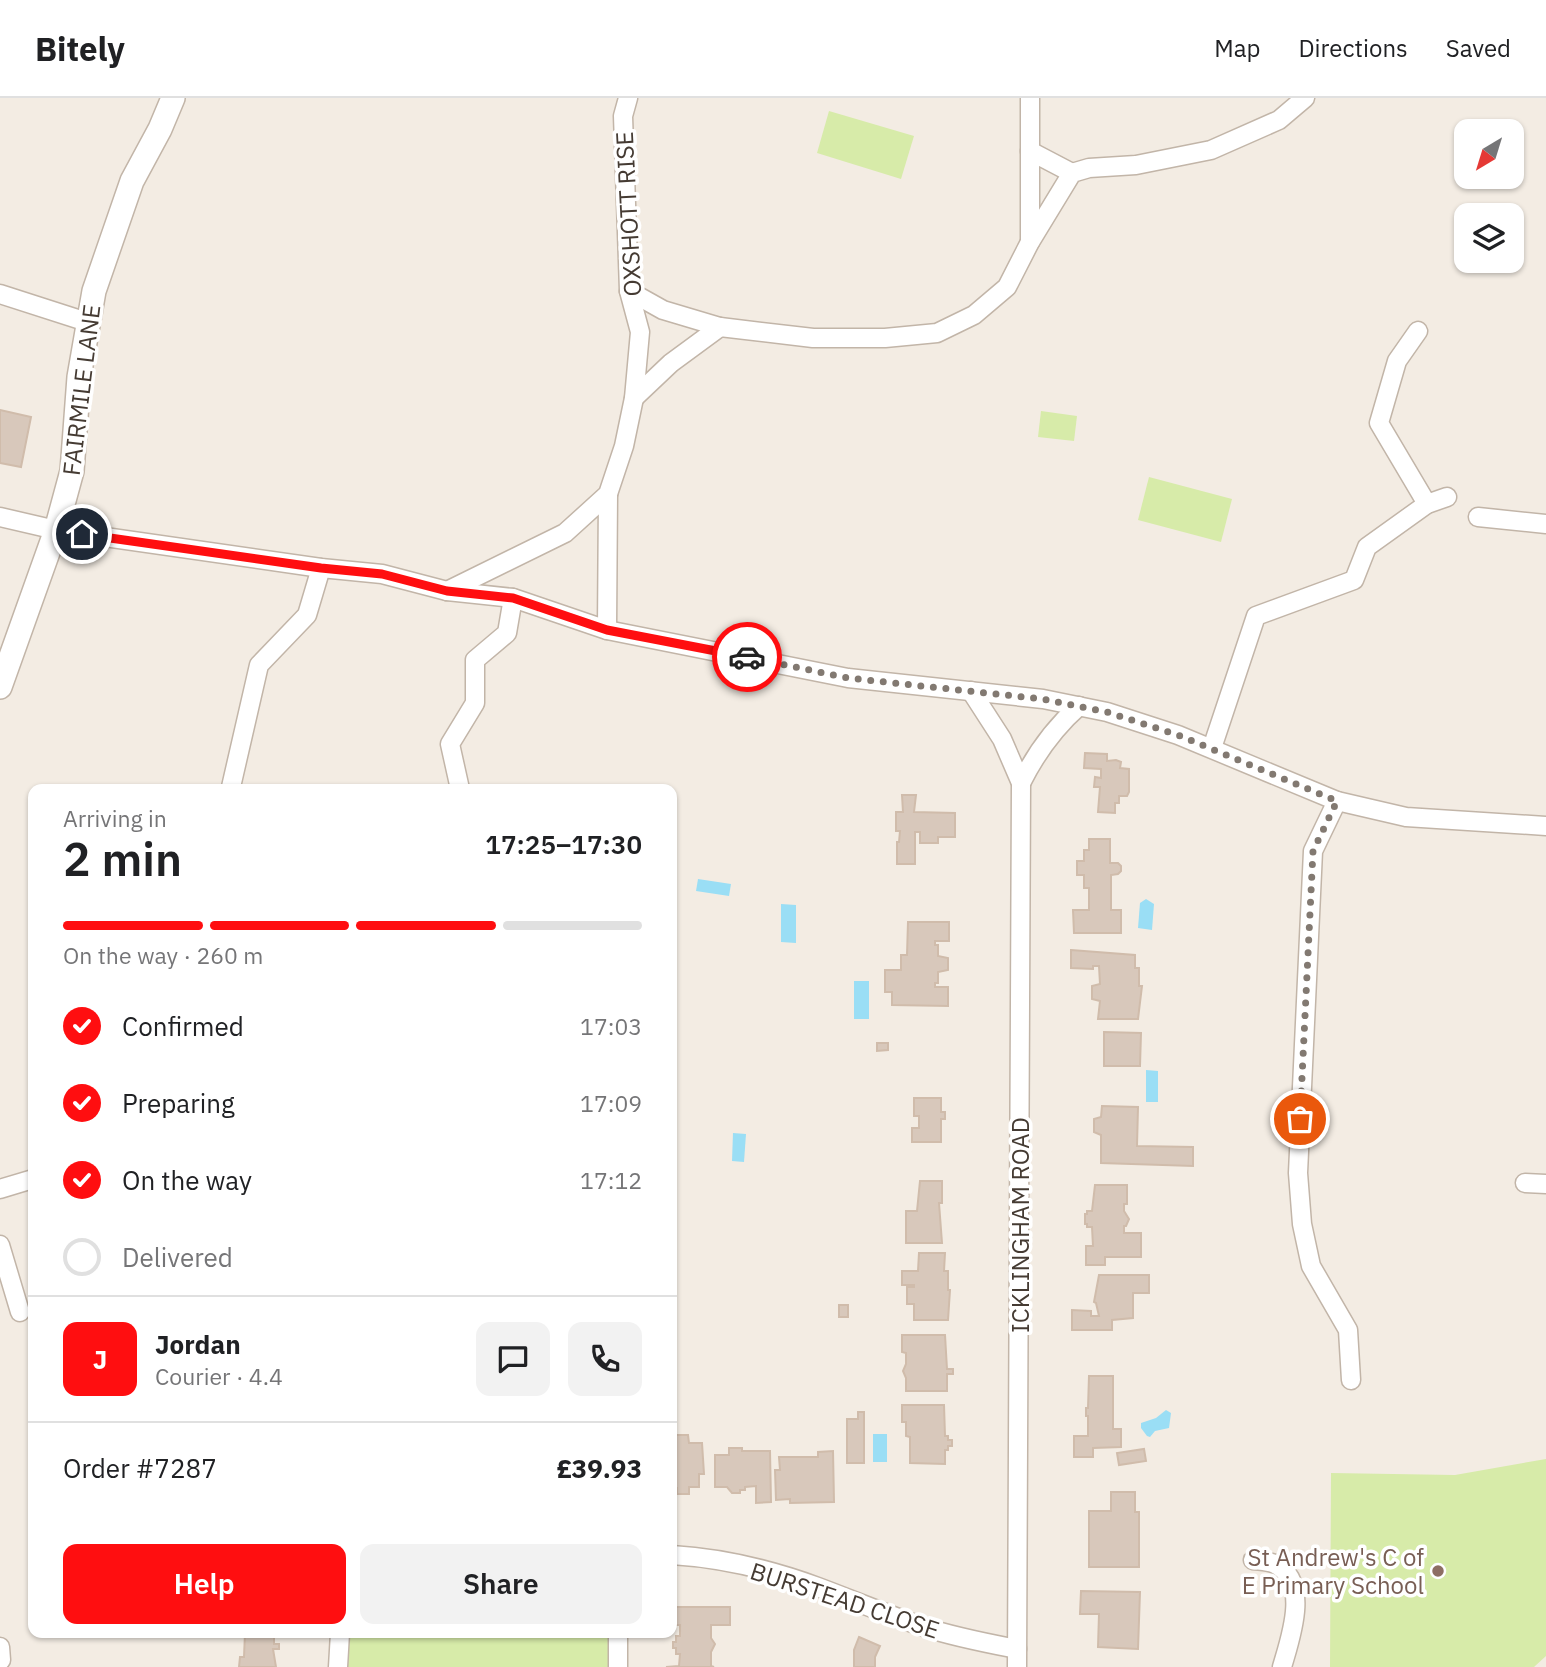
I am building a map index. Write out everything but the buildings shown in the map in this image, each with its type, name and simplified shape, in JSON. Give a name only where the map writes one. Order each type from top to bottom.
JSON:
[{"type":"street","name":"FAIRMILE LANE","points":[[0,687],[56,530],[72,471],[79,377],[94,291],[120,208],[173,98]]},
{"type":"street","name":"OXSHOTT RISE","points":[[607,630],[608,494],[624,446],[634,398],[640,331],[629,291],[623,116],[628,98]]},
{"type":"street","points":[[1030,98],[1030,242]]},
{"type":"street","points":[[629,291],[663,310],[720,327],[813,338],[885,338],[937,333],[974,315],[1007,287],[1030,242],[1072,173],[1089,168],[1136,164],[1211,150],[1279,120],[1305,98]]},
{"type":"street","points":[[1030,151],[1072,173]]},
{"type":"street","points":[[0,294],[87,322]]},
{"type":"street","points":[[634,398],[671,363],[720,327]]},
{"type":"street","points":[[1418,331],[1397,361],[1379,423],[1427,504]]},
{"type":"street","name":"OXSHOTT RISE","points":[[447,591],[565,533],[608,494]]},
{"type":"street","points":[[1212,748],[1256,616],[1354,580],[1367,547],[1427,504],[1447,497]]},
{"type":"street","points":[[0,517],[56,530],[321,568],[382,574],[447,591],[513,598],[607,630],[848,678],[1042,699],[1079,706],[1144,723],[1212,748],[1337,801],[1406,817],[1546,826]]},
{"type":"street","points":[[1478,517],[1546,524]]},
{"type":"street","points":[[232,784],[259,665],[307,615],[321,568]]},
{"type":"street","points":[[459,784],[450,744],[475,703],[475,660],[508,633],[513,598]]},
{"type":"street","name":"ICKLINGHAM ROAD","points":[[971,691],[1002,739],[1021,783],[1017,1658]]},
{"type":"street","name":"ICKLINGHAM ROAD","points":[[1021,783],[1044,742],[1079,706]]},
{"type":"street","points":[[1337,801],[1313,851],[1298,1173],[1302,1224],[1311,1266],[1348,1330],[1351,1380]]},
{"type":"street","points":[[0,1189],[28,1181]]},
{"type":"street","points":[[1525,1184],[1546,1184]]},
{"type":"street","points":[[0,1245],[20,1312]]},
{"type":"street","name":"BURSTEAD CLOSE","points":[[677,1555],[697,1557],[783,1576],[1017,1658]]},
{"type":"street","points":[[1253,1560],[1277,1566],[1286,1574],[1293,1589],[1294,1623],[1282,1667]]},
{"type":"street","points":[[338,1667],[340,1638]]},
{"type":"street","points":[[618,1638],[618,1667]]},
{"type":"street","points":[[0,1647],[1,1660]]},
{"type":"green space","points":[[829,111],[914,136],[901,179],[817,153]]},
{"type":"green space","points":[[1041,411],[1077,416],[1074,441],[1038,437]]},
{"type":"green space","points":[[1149,477],[1232,499],[1221,542],[1138,520]]},
{"type":"green space","name":"St Andrew's C of E Primary School","points":[[1546,1459],[1546,1656],[1534,1667],[1330,1667],[1331,1473],[1455,1475]]},
{"type":"green space","points":[[346,1638],[612,1638],[613,1667],[345,1667]]},
{"type":"water","points":[[698,879],[731,884],[729,896],[696,891]]},
{"type":"water","points":[[1146,899],[1154,904],[1152,930],[1138,928],[1140,903]]},
{"type":"water","points":[[781,904],[796,905],[796,943],[781,942]]},
{"type":"water","points":[[854,981],[869,981],[869,1019],[854,1019]]},
{"type":"water","points":[[1146,1070],[1158,1071],[1158,1102],[1146,1102]]},
{"type":"water","points":[[733,1133],[746,1134],[744,1162],[732,1161]]},
{"type":"water","points":[[1166,1410],[1171,1413],[1169,1428],[1147,1436],[1141,1423],[1156,1418]]},
{"type":"water","points":[[873,1434],[887,1434],[887,1462],[873,1462]]},
{"type":"way so far","points":[[747,657],[848,678],[1004,694],[1107,712],[1178,735],[1337,801],[1313,851],[1300,1119]]},
{"type":"place","name":"St Andrew's C of E Primary School","points":[[1438,1571]]},
{"type":"route","points":[[82,534],[321,568],[382,574],[447,591],[513,598],[607,630],[747,657]]}]
